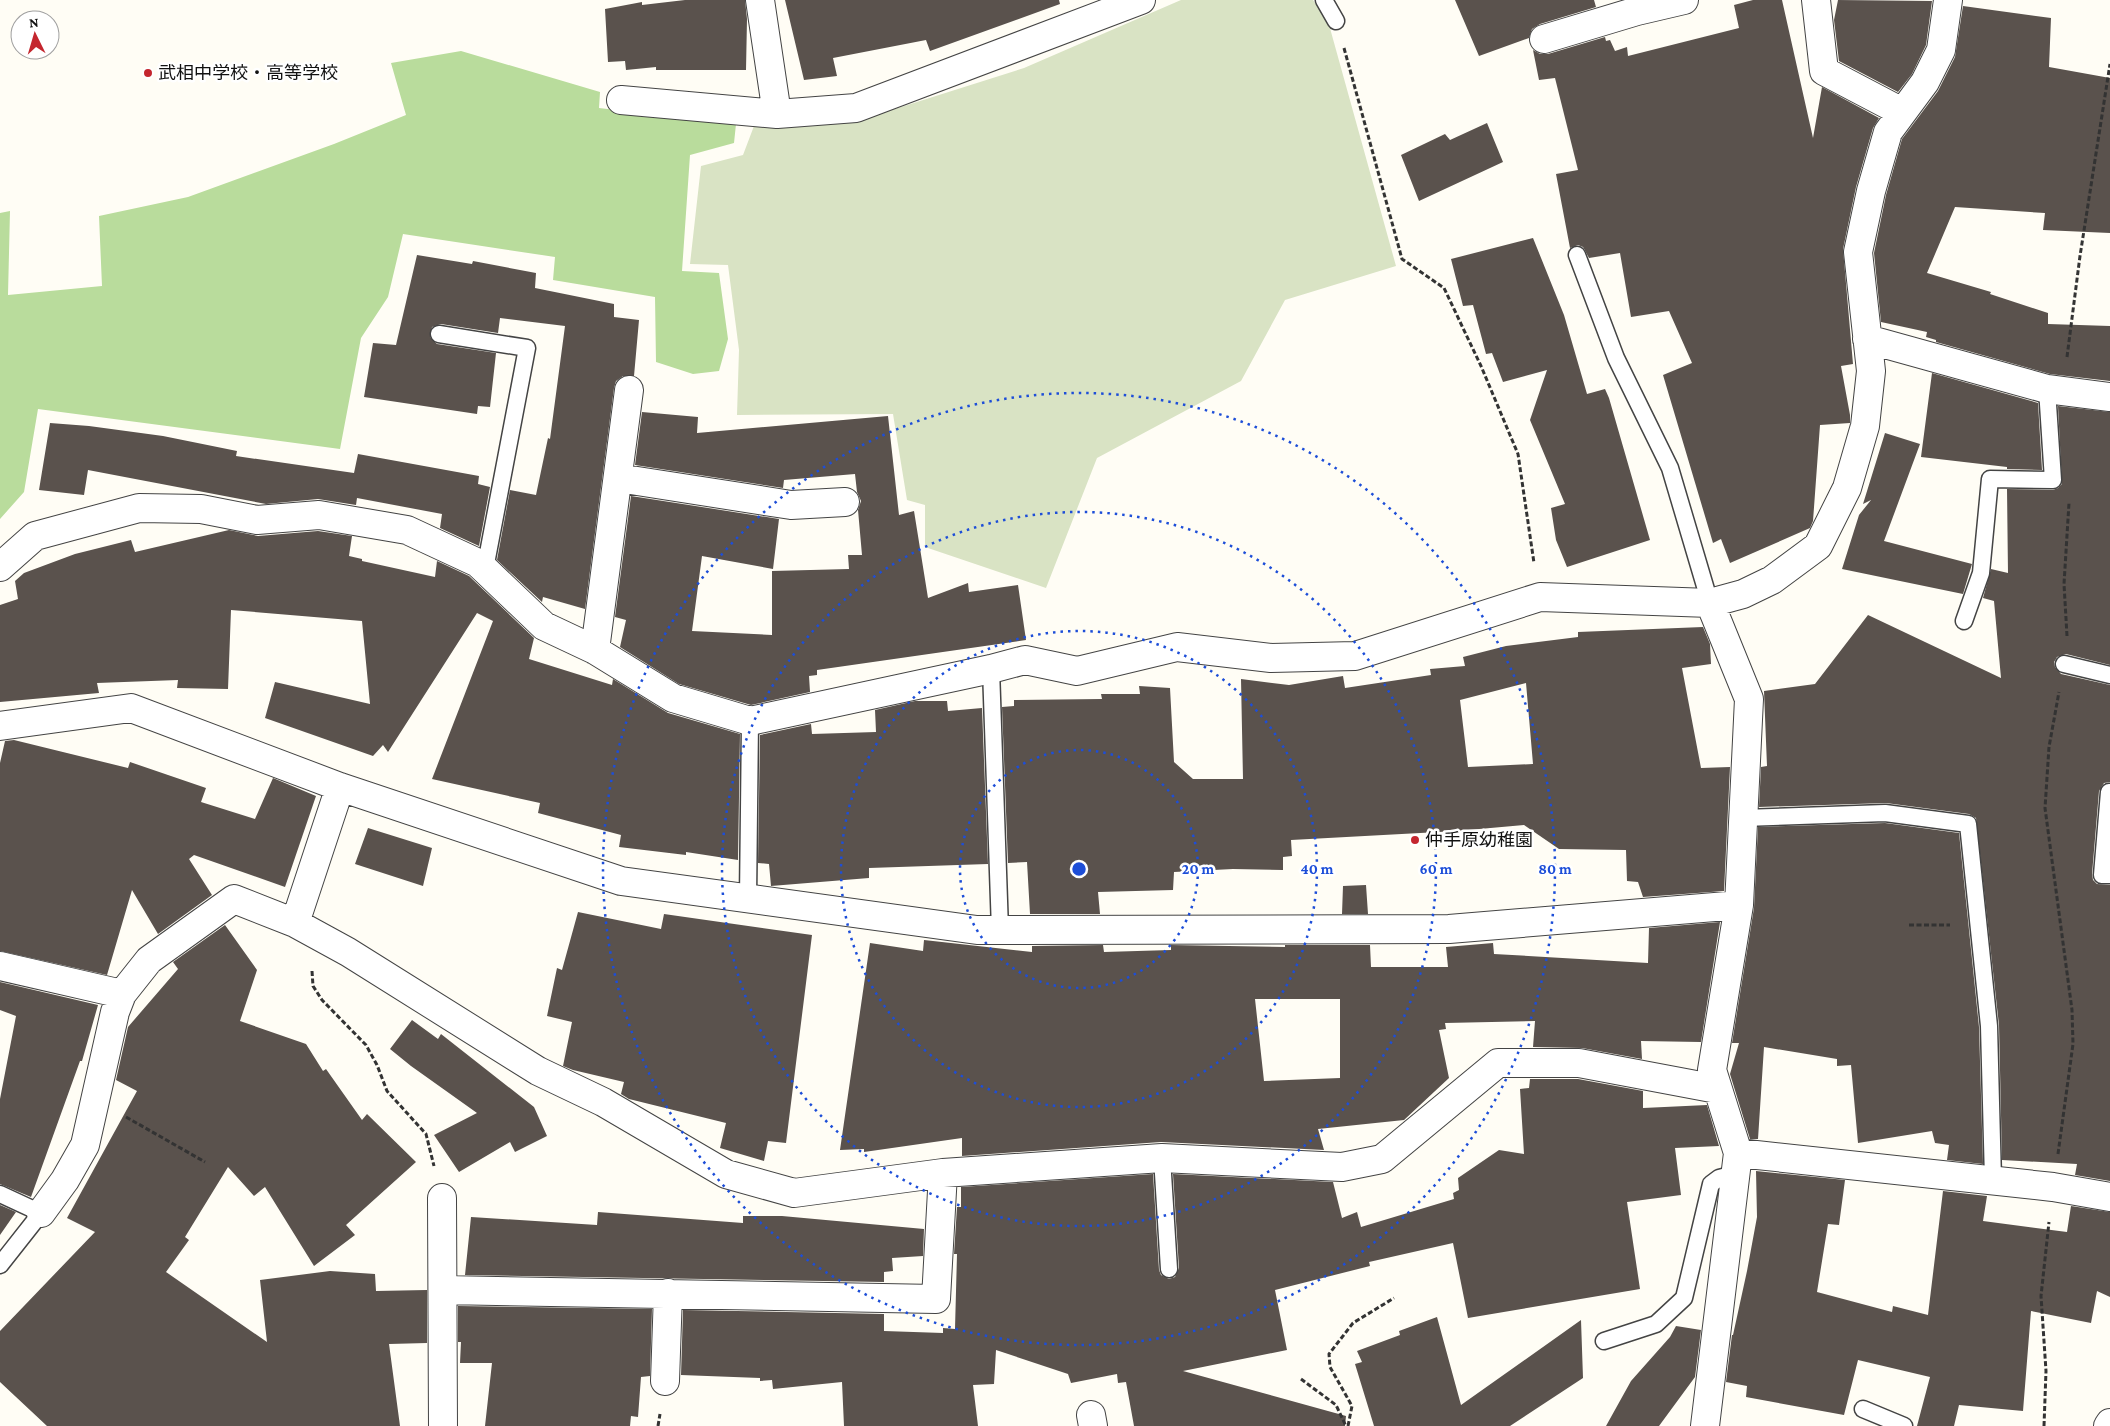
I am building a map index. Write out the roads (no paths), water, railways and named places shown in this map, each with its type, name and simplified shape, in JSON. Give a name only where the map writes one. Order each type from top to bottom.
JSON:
[{"type":"street","points":[[760,0],[777,114]]},
{"type":"street","points":[[621,100],[777,114],[856,108],[1141,0]]},
{"type":"street","points":[[1544,39],[1684,0]]},
{"type":"street","points":[[1816,0],[1824,71],[1902,112]]},
{"type":"street","points":[[0,567],[35,536],[139,508],[201,509],[257,520],[319,515],[407,530],[478,563],[544,626],[596,650],[673,698],[750,721],[991,670],[1026,660],[1077,671],[1177,647],[1271,658],[1354,656],[1540,597],[1710,603],[1743,594],[1772,580],[1818,546],[1847,488],[1865,426],[1871,370],[1858,252],[1871,191],[1888,132],[1925,82],[1941,50],[1948,0]]},
{"type":"street","points":[[1867,339],[2055,390],[2110,397]]},
{"type":"street","points":[[596,650],[629,390]]},
{"type":"street","points":[[618,478],[791,505],[845,502]]},
{"type":"street","points":[[1705,1426],[1737,1163],[1712,1070],[1739,906],[1749,699],[1710,603]]},
{"type":"street","points":[[0,726],[131,708],[340,787],[621,881],[976,930],[1449,930],[1739,906]]},
{"type":"street","points":[[295,923],[340,787]]},
{"type":"street","points":[[41,1213],[65,1180],[85,1145],[115,1012],[122,994],[149,960],[234,899],[295,923],[348,952],[538,1071],[603,1102],[726,1174],[794,1193],[943,1173],[1162,1158],[1342,1167],[1382,1159],[1498,1063],[1579,1063],[1717,1089]]},
{"type":"street","points":[[0,966],[122,994]]},
{"type":"street","points":[[1737,1163],[1992,1180],[2053,1187],[2110,1197]]},
{"type":"street","points":[[444,1290],[936,1299],[943,1173]]},
{"type":"street","points":[[442,1198],[444,1290],[443,1426]]},
{"type":"street","points":[[665,1381],[668,1293]]},
{"type":"lane","points":[[1324,0],[1336,21]]},
{"type":"lane","points":[[1577,255],[1616,358],[1670,468],[1710,603]]},
{"type":"lane","points":[[440,334],[527,348],[485,569]]},
{"type":"lane","points":[[1964,621],[1981,573],[1990,479],[2053,480],[2055,390]]},
{"type":"lane","points":[[2064,664],[2110,675]]},
{"type":"lane","points":[[991,670],[1000,930]]},
{"type":"lane","points":[[748,899],[750,721]]},
{"type":"lane","points":[[2109,792],[2102,875],[2110,875]]},
{"type":"lane","points":[[1743,818],[1885,813],[1968,824],[1989,1026],[1992,1180]]},
{"type":"lane","points":[[1162,1158],[1169,1269]]},
{"type":"lane","points":[[1604,1341],[1656,1324],[1684,1298],[1711,1184],[1737,1163]]},
{"type":"lane","points":[[0,1194],[41,1213],[0,1265]]},
{"type":"lane","points":[[1862,1409],[1904,1426]]},
{"type":"place","name":"武相中学校・高等学校","points":[[148,73]]},
{"type":"place","name":"仲手原幼稚園","points":[[1415,840]]}]
